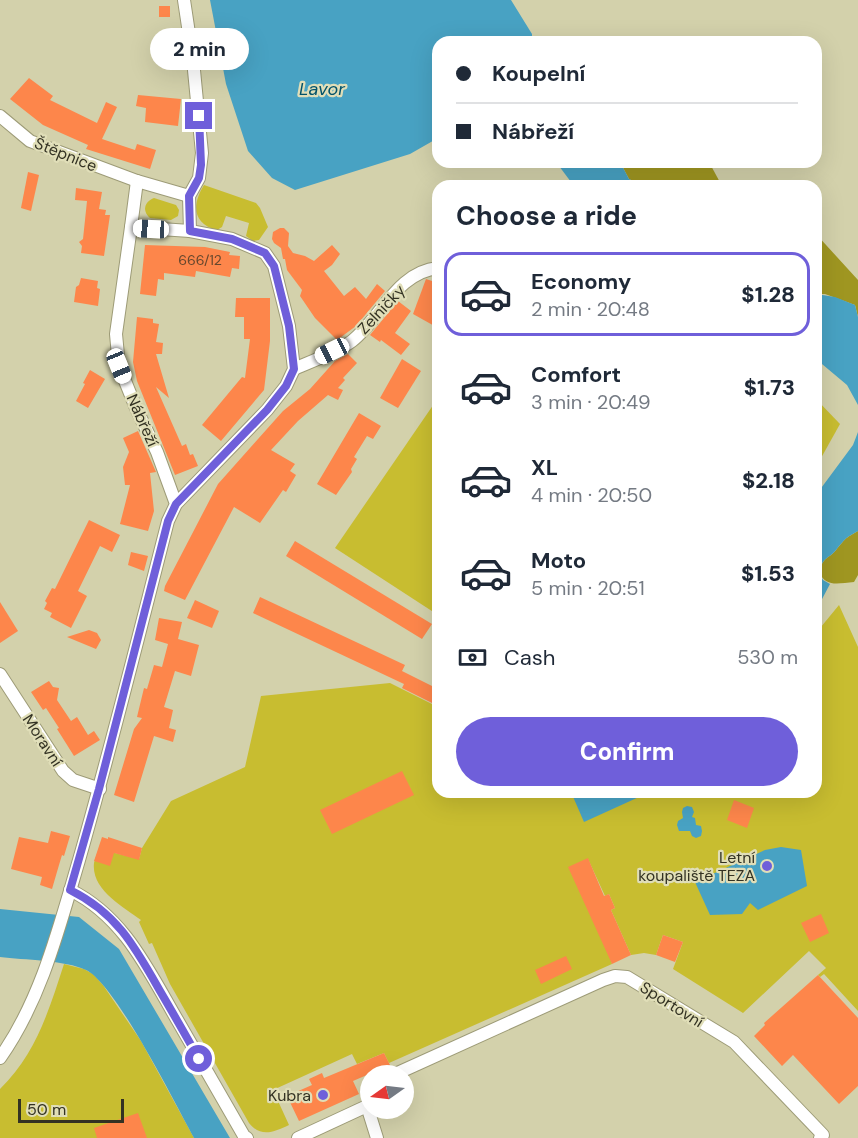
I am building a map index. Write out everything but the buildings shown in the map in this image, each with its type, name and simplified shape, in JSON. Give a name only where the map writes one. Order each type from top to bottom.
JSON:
[{"type":"street","points":[[184,0],[193,60],[202,159],[199,178],[189,196],[190,231]]},
{"type":"street","name":"Štěpnice","points":[[0,116],[30,141],[137,181]]},
{"type":"street","points":[[137,181],[189,196]]},
{"type":"street","name":"Nábřeží","points":[[137,181],[116,334],[119,366],[157,452],[176,504]]},
{"type":"street","points":[[0,1058],[19,1031],[28,1013],[70,890],[99,789],[168,521],[176,504],[267,410],[286,386],[294,369],[289,326],[274,266],[265,253],[232,239],[190,231],[131,227]]},
{"type":"street","name":"Zelničky","points":[[294,369],[351,342],[405,283],[418,273],[432,270]]},
{"type":"street","name":"Moravní","points":[[0,674],[63,771],[73,780],[99,789]]},
{"type":"street","points":[[70,890],[99,907],[133,943],[247,1138]]},
{"type":"street","name":"Sportovní","points":[[414,1066],[603,980],[615,976],[627,977],[734,1042],[821,1136]]},
{"type":"street","points":[[298,1138],[360,1107]]},
{"type":"street","points":[[373,1119],[377,1138]]},
{"type":"shaded area","points":[[623,168],[712,168],[719,180],[631,180]]},
{"type":"shaded area","points":[[204,185],[256,203],[268,227],[259,240],[253,241],[246,236],[249,223],[226,216],[222,227],[217,230],[203,223],[196,206]]},
{"type":"shaded area","points":[[154,198],[176,205],[179,210],[178,216],[171,220],[150,218],[145,207]]},
{"type":"shaded area","points":[[822,241],[858,280],[858,317],[855,305],[822,294]]},
{"type":"shaded area","points":[[822,405],[840,424],[822,456]]},
{"type":"shaded area","points":[[432,407],[432,611],[335,548]]},
{"type":"shaded area","points":[[858,531],[858,575],[854,582],[829,582],[822,577],[822,565],[826,558]]},
{"type":"shaded area","points":[[839,605],[858,647],[858,1011],[824,974],[820,977],[818,975],[826,968],[809,951],[743,1013],[673,969],[683,942],[663,935],[656,955],[644,953],[631,955],[611,910],[615,908],[609,894],[605,896],[588,859],[612,964],[389,1063],[384,1053],[357,1064],[352,1054],[273,1090],[289,1125],[263,1132],[258,1131],[249,1123],[170,984],[152,943],[149,944],[139,922],[141,920],[110,897],[94,873],[94,863],[99,849],[139,859],[142,848],[171,801],[245,767],[261,696],[390,683],[432,704],[432,798],[822,798],[822,626]]},
{"type":"shaded area","points":[[64,964],[84,969],[93,974],[103,985],[141,1041],[194,1138],[0,1138],[0,1089],[23,1061],[40,1031]]},
{"type":"water","name":"Lavor","points":[[210,0],[511,0],[532,34],[532,36],[432,36],[432,141],[410,154],[295,190],[272,178],[248,151],[226,84]]},
{"type":"water","points":[[560,168],[623,168],[631,180],[570,180]]},
{"type":"water","points":[[822,295],[835,297],[855,305],[858,317],[858,405],[847,385],[822,364]]},
{"type":"water","points":[[858,432],[858,531],[826,558],[822,565],[822,487],[853,445]]},
{"type":"water","points":[[822,578],[830,584],[822,599]]},
{"type":"water","points":[[574,798],[637,798],[584,822]]},
{"type":"water","name":"Letní koupaliště TEZA","points":[[692,807],[694,812],[692,817],[695,818],[696,825],[701,826],[701,836],[696,838],[690,831],[679,831],[677,825],[678,821],[683,818],[683,808]]},
{"type":"water","name":"Letní koupaliště TEZA","points":[[781,847],[801,850],[807,886],[758,910],[750,903],[742,914],[710,915],[695,882],[765,850]]},
{"type":"water","points":[[0,909],[79,917],[119,949],[230,1138],[194,1138],[128,1020],[113,997],[86,970],[67,964],[0,957]]},
{"type":"place","name":"Letní koupaliště TEZA","points":[[767,866]]},
{"type":"place","name":"Kubra","points":[[323,1095]]},
{"type":"route","points":[[199,116],[202,153],[199,178],[189,196],[190,231],[232,239],[265,253],[274,266],[289,326],[294,369],[286,386],[267,410],[176,504],[168,521],[99,789],[70,890],[99,907],[133,943],[199,1059]]}]
